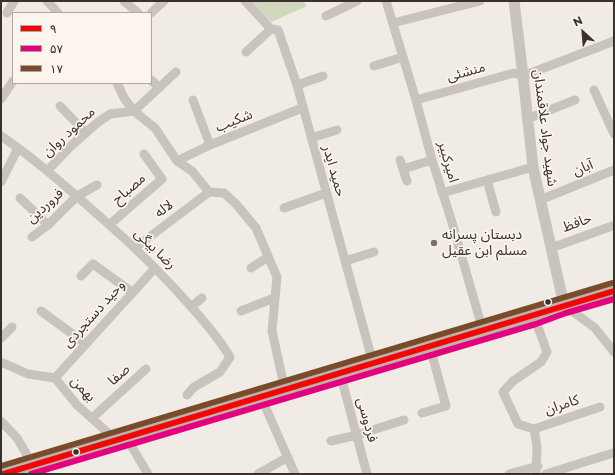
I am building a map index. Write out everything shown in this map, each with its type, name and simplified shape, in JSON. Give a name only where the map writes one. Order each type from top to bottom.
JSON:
[{"type":"main road","points":[[2,474],[614,291]]},
{"type":"street","points":[[7,13],[14,1]]},
{"type":"street","points":[[47,1],[57,12]]},
{"type":"street","points":[[124,1],[137,12]]},
{"type":"street","points":[[152,12],[164,1]]},
{"type":"street","name":"حمید ایدر","points":[[245,1],[271,29],[278,30],[296,85],[373,363]]},
{"type":"street","name":"امیرکبیر","points":[[386,1],[483,331]]},
{"type":"street","points":[[392,23],[480,1]]},
{"type":"street","name":"شهید جواد علاقمندان","points":[[514,1],[533,167],[564,305]]},
{"type":"street","points":[[326,16],[352,2]]},
{"type":"street","points":[[246,52],[271,29]]},
{"type":"street","name":"منشئی","points":[[416,100],[514,74],[523,76],[614,41]]},
{"type":"street","points":[[374,66],[403,56]]},
{"type":"street","points":[[134,111],[176,72]]},
{"type":"street","points":[[296,85],[323,76]]},
{"type":"street","points":[[152,81],[160,87]]},
{"type":"street","points":[[1,99],[12,82]]},
{"type":"street","points":[[117,84],[124,98],[134,111],[154,128],[177,161],[192,171],[209,192],[224,193],[236,204],[256,228],[277,277],[272,331],[285,390]]},
{"type":"street","points":[[594,90],[611,119],[614,134]]},
{"type":"street","points":[[193,100],[210,146]]},
{"type":"street","points":[[528,119],[575,100]]},
{"type":"street","points":[[60,106],[86,133]]},
{"type":"street","name":"شکیب","points":[[177,161],[302,108]]},
{"type":"street","name":"محمود روان","points":[[47,171],[72,145],[110,114],[134,111]]},
{"type":"street","points":[[310,138],[337,130]]},
{"type":"street","name":"رضا بیگی","points":[[1,136],[77,196],[135,248],[177,290],[220,341],[230,357],[220,372],[194,387],[187,395]]},
{"type":"street","points":[[1,182],[18,148]]},
{"type":"street","name":"مصباح","points":[[109,225],[162,178],[144,154]]},
{"type":"street","points":[[400,160],[407,181]]},
{"type":"street","points":[[403,169],[432,160]]},
{"type":"street","points":[[442,193],[533,167]]},
{"type":"street","name":"آبان","points":[[540,200],[614,170]]},
{"type":"street","points":[[487,180],[496,212]]},
{"type":"street","name":"فروردین","points":[[32,237],[48,225],[77,196],[97,185]]},
{"type":"street","name":"لاله","points":[[135,248],[209,192]]},
{"type":"street","points":[[284,208],[326,193]]},
{"type":"street","points":[[20,198],[48,225]]},
{"type":"street","name":"حافظ","points":[[551,248],[612,226]]},
{"type":"street","points":[[345,261],[374,252]]},
{"type":"street","points":[[251,268],[268,257]]},
{"type":"street","points":[[81,276],[93,264],[132,292]]},
{"type":"street","name":"وحید دستجردی","points":[[55,378],[155,268]]},
{"type":"street","points":[[191,307],[202,298]]},
{"type":"street","points":[[241,311],[274,298]]},
{"type":"street","points":[[564,305],[595,328],[614,352]]},
{"type":"street","points":[[41,311],[86,344]]},
{"type":"street","points":[[509,474],[537,470],[537,446],[534,429],[518,424],[503,392],[513,381],[542,362],[547,352],[534,316]]},
{"type":"street","points":[[1,338],[12,327]]},
{"type":"street","points":[[422,413],[446,406],[430,347]]},
{"type":"street","name":"بهمن","points":[[1,362],[28,374],[55,378],[77,405],[121,439],[148,474]]},
{"type":"street","name":"صفا","points":[[92,418],[146,369]]},
{"type":"street","name":"فردوسی","points":[[340,373],[367,474]]},
{"type":"street","points":[[261,397],[295,474]]},
{"type":"street","name":"کامران","points":[[534,429],[600,407]]},
{"type":"street","points":[[331,442],[357,436],[404,420]]},
{"type":"street","points":[[1,421],[17,438],[34,465]]},
{"type":"street","points":[[546,474],[613,452]]},
{"type":"street","points":[[258,474],[288,457]]},
{"type":"green space","points":[[251,1],[303,1],[307,6],[271,22]]},
{"type":"transit line","name":"۱۷","points":[[1,466],[612,283]]},
{"type":"transit line","name":"۹","points":[[3,474],[614,291]]},
{"type":"transit line","name":"۵۷","points":[[31,474],[536,324],[566,313],[614,299]]},
{"type":"place","name":"دبستان پسرانه مسلم ابن عقیل","points":[[434,243]]}]
